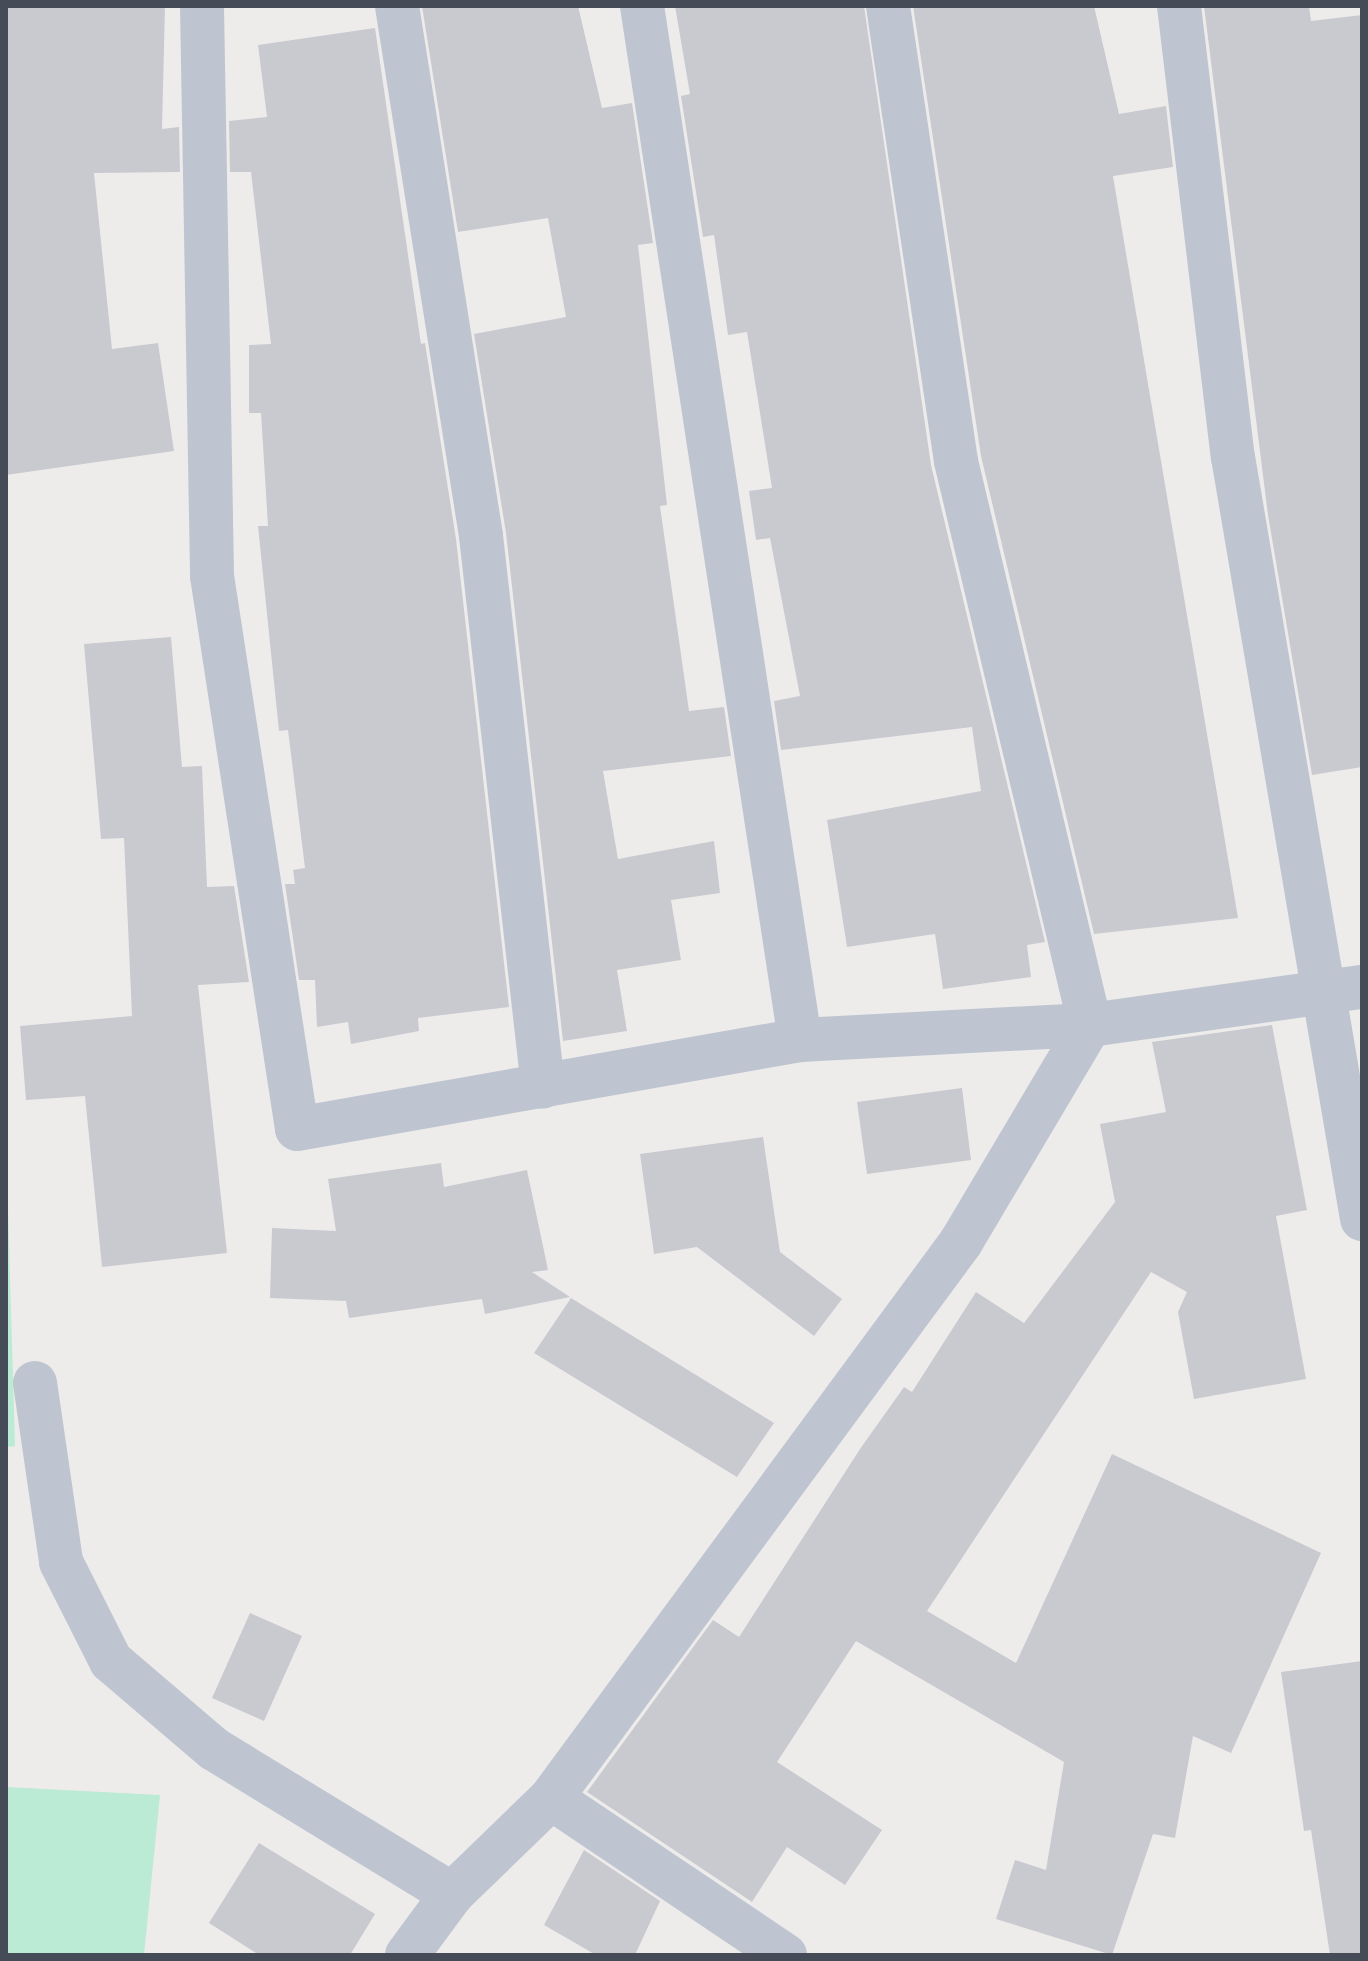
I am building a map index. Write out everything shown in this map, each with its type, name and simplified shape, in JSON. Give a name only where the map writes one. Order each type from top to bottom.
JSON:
[{"type":"street","points":[[202,6],[212,576],[297,1129],[800,1040],[1090,1025],[1344,990]]},
{"type":"street","points":[[397,6],[481,536],[543,1087]]},
{"type":"street","points":[[642,6],[800,1040]]},
{"type":"street","points":[[407,1955],[452,1894],[551,1798],[961,1242],[1090,1025],[956,461],[888,6]]},
{"type":"street","points":[[1179,6],[1233,457],[1344,990],[1362,1219]]},
{"type":"street","points":[[35,1383],[61,1562],[111,1661],[214,1749],[452,1894]]},
{"type":"street","points":[[551,1798],[785,1955]]},
{"type":"green space","points":[[6,1140],[15,1446],[6,1447]]},
{"type":"green space","points":[[6,1787],[160,1795],[144,1955],[6,1955]]},
{"type":"building","points":[[6,6],[165,6],[162,129],[179,127],[180,172],[94,173],[112,349],[158,343],[174,451],[6,475]]},
{"type":"building","points":[[422,6],[578,6],[602,108],[632,103],[653,243],[638,245],[667,505],[660,506],[689,711],[724,707],[731,756],[603,771],[618,859],[714,841],[720,893],[671,900],[681,960],[617,970],[627,1031],[563,1041],[506,533],[474,334],[566,317],[548,218],[458,232]]},
{"type":"building","points":[[675,6],[864,6],[931,465],[1045,942],[1027,945],[1031,977],[943,989],[935,934],[847,947],[827,820],[981,791],[972,727],[781,750],[774,701],[800,696],[770,538],[756,540],[749,491],[772,488],[747,332],[728,335],[714,235],[703,237],[681,96],[690,94]]},
{"type":"building","points":[[913,6],[1094,6],[1119,114],[1166,106],[1173,167],[1113,176],[1238,918],[1094,934],[981,456]]},
{"type":"building","points":[[1204,6],[1309,6],[1311,21],[1362,15],[1362,767],[1312,775],[1268,515]]},
{"type":"building","points":[[375,28],[421,344],[425,343],[456,539],[509,1007],[418,1018],[419,1031],[351,1044],[348,1022],[317,1027],[315,980],[299,980],[285,884],[295,884],[293,870],[305,868],[288,730],[279,731],[258,526],[268,526],[261,413],[249,413],[249,345],[271,344],[251,172],[230,172],[229,121],[267,117],[258,45]]},
{"type":"building","points":[[171,637],[182,767],[202,766],[207,887],[234,886],[249,982],[198,985],[227,1253],[102,1267],[85,1096],[26,1100],[20,1026],[132,1016],[124,838],[101,839],[84,644]]},
{"type":"building","points":[[1272,1025],[1307,1210],[1276,1216],[1306,1379],[1194,1399],[1178,1312],[1187,1292],[1151,1272],[927,1611],[1016,1663],[1112,1454],[1321,1553],[1231,1753],[1193,1736],[1175,1838],[1153,1834],[1112,1955],[996,1919],[1015,1860],[1046,1870],[1064,1762],[856,1641],[777,1762],[882,1830],[845,1885],[787,1847],[752,1902],[587,1792],[713,1620],[739,1637],[860,1449],[904,1387],[912,1392],[976,1292],[1024,1323],[1115,1202],[1100,1124],[1166,1112],[1152,1042]]},
{"type":"building","points":[[962,1088],[971,1160],[867,1174],[857,1102]]},
{"type":"building","points":[[763,1137],[780,1252],[842,1299],[814,1336],[697,1247],[654,1254],[640,1154]]},
{"type":"building","points":[[441,1163],[444,1187],[527,1170],[548,1270],[532,1272],[570,1297],[485,1314],[482,1299],[349,1318],[346,1301],[270,1298],[272,1228],[336,1231],[328,1179]]},
{"type":"building","points":[[571,1298],[774,1423],[737,1477],[534,1353]]},
{"type":"building","points":[[250,1613],[302,1636],[264,1721],[212,1698]]},
{"type":"building","points":[[1362,1661],[1362,1955],[1330,1955],[1311,1830],[1304,1831],[1281,1672]]},
{"type":"building","points":[[259,1843],[375,1914],[350,1955],[259,1955],[209,1923]]},
{"type":"building","points":[[584,1850],[660,1901],[635,1955],[596,1955],[544,1925]]}]
